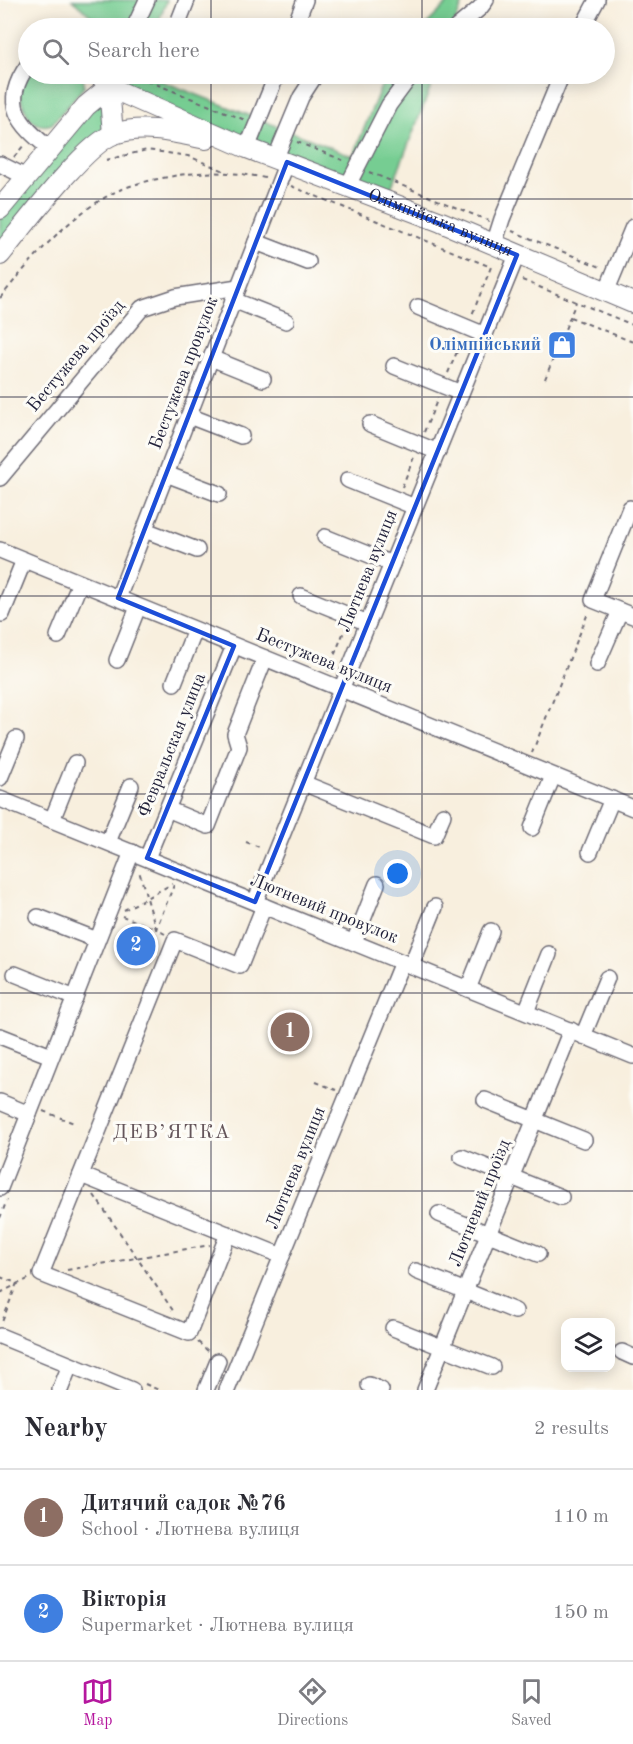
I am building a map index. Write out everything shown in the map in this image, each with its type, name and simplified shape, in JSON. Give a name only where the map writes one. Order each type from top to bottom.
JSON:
[{"type":"main road","points":[[0,209],[86,106],[99,84]]},
{"type":"main road","points":[[0,255],[73,168],[100,142],[113,134],[104,84]]},
{"type":"main road","name":"Олімпійська вулиця","points":[[117,84],[247,148],[348,185],[633,303]]},
{"type":"main road","name":"Олімпійська вулиця","points":[[113,134],[149,130],[247,148]]},
{"type":"main road","points":[[50,149],[73,168]]},
{"type":"street","points":[[139,18],[147,0]]},
{"type":"street","points":[[180,18],[187,0]]},
{"type":"street","points":[[298,18],[305,0]]},
{"type":"street","points":[[468,18],[486,0]]},
{"type":"street","points":[[587,18],[597,0]]},
{"type":"street","points":[[18,82],[15,100],[17,115],[25,129],[50,149]]},
{"type":"street","points":[[247,148],[272,84]]},
{"type":"street","name":"Бестужева провулок","points":[[118,598],[279,182],[285,137],[301,97],[309,84]]},
{"type":"street","points":[[348,185],[389,105],[405,84]]},
{"type":"street","points":[[494,244],[502,219],[558,84]]},
{"type":"street","points":[[3,165],[26,177]]},
{"type":"street","points":[[606,292],[633,226]]},
{"type":"street","points":[[256,242],[308,262]]},
{"type":"street","name":"Лютнева вулиця","points":[[81,1175],[175,940],[240,966],[303,783],[517,255]]},
{"type":"street","points":[[236,294],[286,321]]},
{"type":"street","name":"Бестужева проїзд","points":[[0,477],[141,308],[175,297],[236,294]]},
{"type":"street","points":[[418,307],[485,335]]},
{"type":"street","points":[[211,358],[263,379]]},
{"type":"street","points":[[394,366],[461,393]]},
{"type":"street","points":[[189,416],[241,436]]},
{"type":"street","points":[[370,424],[438,452]]},
{"type":"street","points":[[166,474],[219,494]]},
{"type":"street","points":[[348,480],[415,507]]},
{"type":"street","points":[[597,664],[626,613],[593,600],[632,508]]},
{"type":"street","points":[[145,530],[197,550]]},
{"type":"street","points":[[325,537],[392,564]]},
{"type":"street","name":"Бестужева вулиця","points":[[0,550],[633,808]]},
{"type":"street","points":[[2,614],[24,560]]},
{"type":"street","points":[[58,636],[80,583]]},
{"type":"street","points":[[301,596],[368,623]]},
{"type":"street","points":[[117,660],[138,606]]},
{"type":"street","points":[[174,683],[195,630]]},
{"type":"street","name":"Февральская улица","points":[[139,858],[167,809],[234,646]]},
{"type":"street","points":[[167,809],[208,826],[239,747],[235,734],[266,658]]},
{"type":"street","points":[[0,778],[16,739]]},
{"type":"street","points":[[52,820],[75,763]]},
{"type":"street","points":[[532,828],[553,776]]},
{"type":"street","points":[[303,783],[434,836],[443,814]]},
{"type":"street","points":[[108,842],[131,786]]},
{"type":"street","name":"Лютневий провулок","points":[[0,799],[108,842],[139,858],[260,904],[633,1056]]},
{"type":"street","points":[[590,852],[612,800]]},
{"type":"street","points":[[0,1188],[4,1169],[35,1112],[51,1056],[97,940],[139,858]]},
{"type":"street","points":[[354,942],[377,884]]},
{"type":"street","name":"Лютнева вулиця","points":[[227,1390],[407,964],[435,908]]},
{"type":"street","points":[[38,917],[97,940]]},
{"type":"street","points":[[468,988],[491,931]]},
{"type":"street","points":[[526,1012],[549,954]]},
{"type":"street","points":[[15,975],[75,998]]},
{"type":"street","name":"Лютневий проїзд","points":[[425,1390],[535,1120],[577,1033],[607,978]]},
{"type":"street","points":[[0,1036],[51,1056]]},
{"type":"street","points":[[485,1100],[584,1140]]},
{"type":"street","points":[[0,1102],[35,1112]]},
{"type":"street","points":[[462,1157],[561,1197]]},
{"type":"street","points":[[227,1238],[189,1333],[41,1274],[81,1175],[227,1238],[282,1256]]},
{"type":"street","points":[[439,1214],[538,1254]]},
{"type":"street","points":[[416,1271],[514,1311]]},
{"type":"street","points":[[393,1328],[492,1367]]},
{"type":"street","points":[[0,1336],[132,1390]]},
{"type":"street","points":[[206,1390],[218,1361]]},
{"type":"street","points":[[60,1390],[70,1365]]},
{"type":"path","points":[[155,84],[257,126]]},
{"type":"path","points":[[3,165],[33,135]]},
{"type":"path","points":[[285,137],[489,221]]},
{"type":"path","points":[[98,166],[107,159],[147,150],[188,156],[229,173]]},
{"type":"path","points":[[0,298],[40,250],[90,208],[115,192],[140,183],[196,173],[229,173],[279,182],[491,267],[323,682]]},
{"type":"path","points":[[512,231],[614,273]]},
{"type":"path","points":[[523,281],[633,326]]},
{"type":"path","points":[[545,379],[576,302]]},
{"type":"path","points":[[570,317],[633,342]]},
{"type":"path","points":[[527,765],[593,600]]},
{"type":"path","points":[[139,858],[146,898],[156,929]]},
{"type":"path","points":[[176,882],[156,929],[117,914],[176,882]]},
{"type":"path","points":[[316,1082],[338,1091]]},
{"type":"path","points":[[35,1112],[74,1124]]},
{"type":"path","points":[[81,1175],[189,1333]]},
{"type":"path","points":[[41,1274],[137,1258],[227,1238]]},
{"type":"path","points":[[0,1276],[19,1282]]},
{"type":"path","points":[[0,1293],[19,1282]]},
{"type":"path","points":[[0,1327],[19,1282]]},
{"type":"highlighted area","points":[[287,162],[517,255],[255,902],[147,858],[234,646],[118,598]]},
{"type":"green space","points":[[72,0],[167,0],[160,18],[93,18]]},
{"type":"green space","points":[[451,0],[464,0],[457,18],[433,18]]},
{"type":"green space","points":[[21,84],[84,84],[84,87],[52,124],[44,125],[32,121],[28,116],[18,89]]},
{"type":"green space","points":[[99,84],[169,84],[353,156],[382,84],[432,84],[386,201],[109,88],[113,134],[0,255],[0,209],[97,95]]},
{"type":"place","name":"Олімпійський","points":[[562,345]]},
{"type":"place","name":"Вікторія","points":[[136,946]]},
{"type":"place","name":"Дитячий садок №76","points":[[290,1032]]},
{"type":"district","name":"ДЕВ’ЯТКА","points":[[172,1133]]}]
